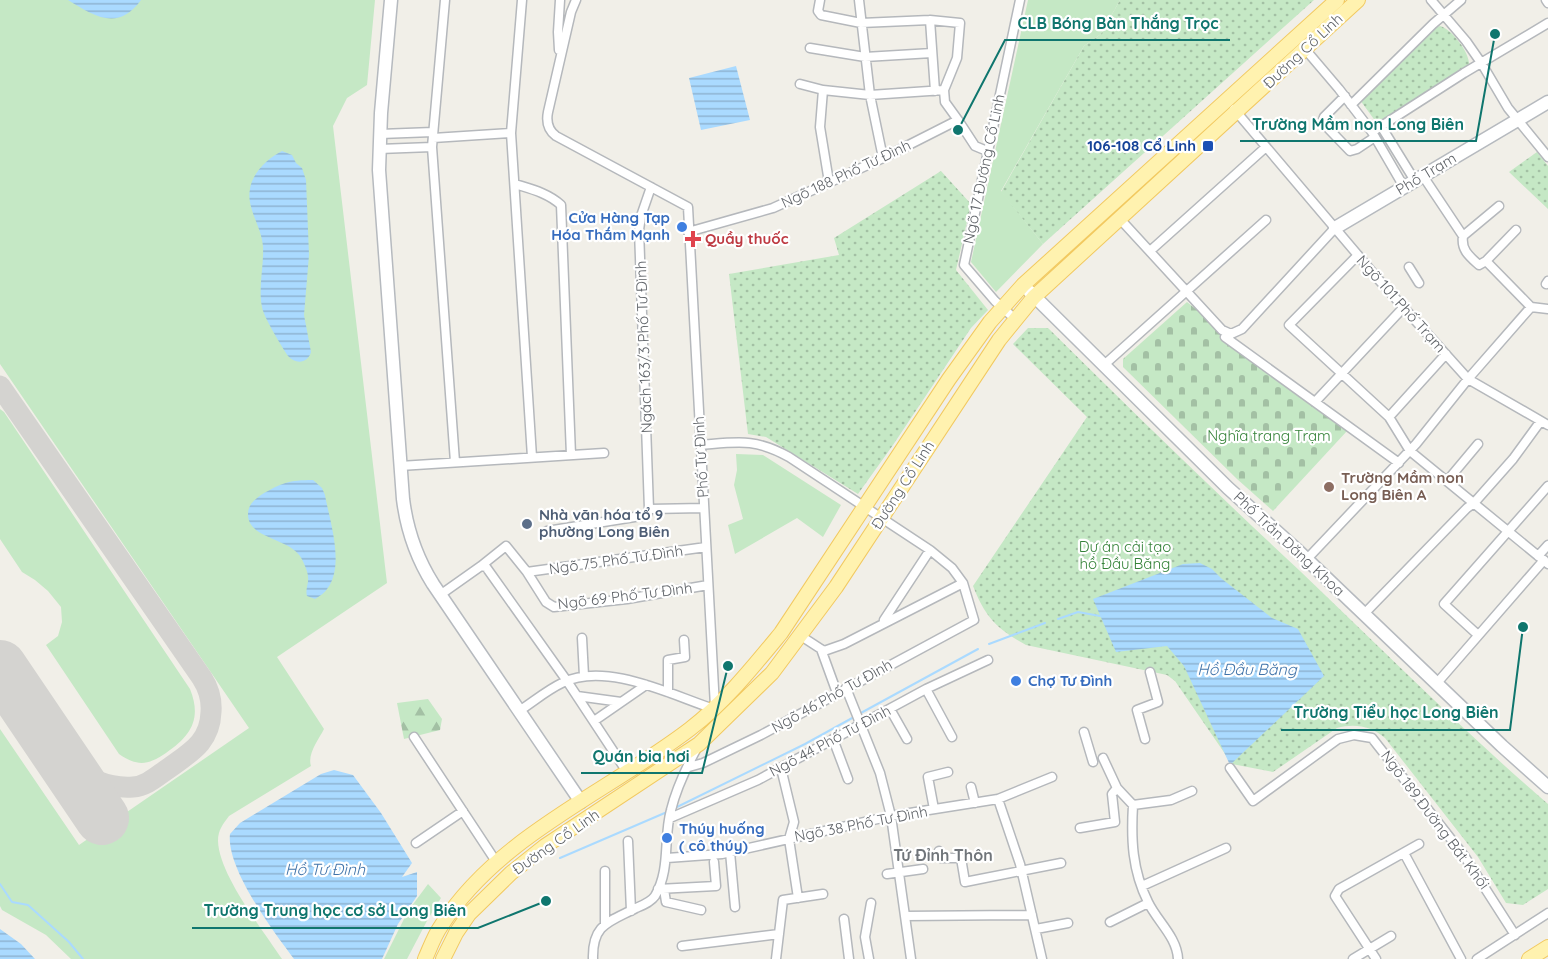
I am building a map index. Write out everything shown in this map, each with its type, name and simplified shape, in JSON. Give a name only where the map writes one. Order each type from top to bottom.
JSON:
[{"type":"main road","name":"Đường Cổ Linh","points":[[425,959],[440,927],[452,911],[465,894],[497,863],[535,832],[627,772],[715,708],[753,668],[781,633],[949,379],[1002,307],[1023,285],[1337,0]]},
{"type":"main road","name":"Đường Cổ Linh","points":[[444,959],[456,933],[483,898],[527,859],[699,744],[772,673],[801,636],[966,389],[1015,319],[1034,297],[1358,0]]},
{"type":"main road","points":[[535,832],[545,846]]},
{"type":"main road","points":[[1529,959],[1547,947]]},
{"type":"street","points":[[391,0],[379,149],[404,514],[410,538],[421,565],[581,802]]},
{"type":"street","points":[[446,0],[433,139],[455,462]]},
{"type":"street","points":[[522,0],[511,133],[532,457]]},
{"type":"street","points":[[560,0],[558,32],[560,60]]},
{"type":"street","points":[[576,0],[572,8],[547,117],[549,129],[556,136],[651,187]]},
{"type":"street","points":[[820,0],[818,11],[820,15],[861,23],[930,20],[960,23],[957,58],[939,91]]},
{"type":"street","points":[[859,0],[870,95],[883,158]]},
{"type":"street","name":"Ngõ 17 Đường Cổ Linh","points":[[1015,319],[964,265],[1020,0]]},
{"type":"street","points":[[1431,0],[1482,64],[1517,120],[1548,156]]},
{"type":"street","points":[[1351,105],[1433,24],[1461,0]]},
{"type":"street","points":[[930,20],[932,52],[939,91],[975,146],[987,151]]},
{"type":"street","points":[[1345,96],[1323,120],[1324,124],[1350,151],[1357,149],[1381,126],[1548,23]]},
{"type":"street","points":[[810,48],[865,57],[932,52]]},
{"type":"street","points":[[1305,49],[1374,135],[1463,236]]},
{"type":"street","points":[[800,84],[824,90],[870,95],[939,91]]},
{"type":"street","points":[[824,90],[820,127],[829,182]]},
{"type":"street","name":"Ngõ 101 Phố Trạm","points":[[1227,101],[1403,308],[1468,379],[1544,423]]},
{"type":"street","name":"Phố Trạm","points":[[1335,228],[1548,102]]},
{"type":"street","name":"Ngõ 188 Phố Tư Đình","points":[[688,232],[773,208],[883,158],[958,120]]},
{"type":"street","points":[[1381,126],[1414,181]]},
{"type":"street","points":[[379,149],[433,139],[511,133]]},
{"type":"street","points":[[380,135],[433,139]]},
{"type":"street","points":[[1150,251],[1266,147]]},
{"type":"street","points":[[515,184],[554,199],[561,205],[571,455]]},
{"type":"street","name":"Phố Tư Đình","points":[[651,187],[687,207],[715,708]]},
{"type":"street","name":"Ngách 163/3 Phố Tư Đình","points":[[649,509],[639,230],[641,216],[651,187]]},
{"type":"street","points":[[1498,206],[1463,236],[1462,245],[1467,254],[1479,265],[1486,261],[1516,230]]},
{"type":"street","points":[[1120,219],[1222,330],[1231,334],[1236,333],[1335,228]]},
{"type":"street","points":[[1104,365],[1266,220]]},
{"type":"street","points":[[1358,255],[1289,325],[1389,417],[1410,451],[1543,560]]},
{"type":"street","points":[[1486,261],[1531,307],[1548,309]]},
{"type":"street","points":[[1409,267],[1419,283]]},
{"type":"street","name":"Phố Trần Đăng Khoa","points":[[1023,285],[1228,488],[1307,559],[1548,787]]},
{"type":"street","points":[[1307,559],[1410,451],[1468,379],[1531,307]]},
{"type":"street","points":[[1315,402],[1403,308]]},
{"type":"street","points":[[1225,337],[1399,463]]},
{"type":"street","points":[[1389,417],[1446,354]]},
{"type":"street","points":[[1364,614],[1474,503],[1544,423]]},
{"type":"street","points":[[701,445],[745,442],[768,447],[789,457],[930,550],[952,568],[963,583],[844,644],[824,651],[801,636]]},
{"type":"street","points":[[1447,482],[1478,444]]},
{"type":"street","points":[[400,466],[604,453]]},
{"type":"street","points":[[1478,635],[1444,604],[1548,486]]},
{"type":"street","points":[[548,531],[647,515],[649,509],[704,508]]},
{"type":"street","points":[[1437,683],[1543,560],[1548,545]]},
{"type":"street","points":[[440,595],[506,546],[527,572]]},
{"type":"street","name":"Ngõ 75 Phố Tư Đình","points":[[527,572],[706,547]]},
{"type":"street","points":[[883,623],[930,550]]},
{"type":"street","points":[[481,566],[486,567],[567,681],[627,772]]},
{"type":"street","name":"Ngõ 69 Phố Tư Đình","points":[[527,572],[549,605],[560,606],[627,599],[708,585]]},
{"type":"street","name":"Ngõ 46 Phố Tư Đình","points":[[689,767],[703,764],[761,735],[974,620],[963,583]]},
{"type":"street","points":[[582,638],[584,676]]},
{"type":"street","points":[[668,692],[668,660],[685,657],[684,640]]},
{"type":"street","points":[[821,649],[837,693]]},
{"type":"street","name":"Ngõ 44 Phố Tư Đình","points":[[670,814],[758,780],[860,722],[988,660]]},
{"type":"street","points":[[1145,739],[1137,710],[1158,702],[1150,672]]},
{"type":"street","points":[[519,711],[567,681],[584,676],[625,679],[715,708]]},
{"type":"street","points":[[594,721],[646,685]]},
{"type":"street","points":[[846,688],[880,773],[891,816],[911,959]]},
{"type":"street","points":[[926,689],[952,737]]},
{"type":"street","points":[[577,696],[621,702]]},
{"type":"street","points":[[890,709],[907,739]]},
{"type":"street","points":[[1084,732],[1093,762]]},
{"type":"street","name":"Ngõ 189 Đường Bát Khối","points":[[1230,768],[1253,801],[1338,739],[1354,735],[1372,738],[1465,857],[1515,935]]},
{"type":"street","points":[[414,738],[497,863]]},
{"type":"street","points":[[833,739],[848,779]]},
{"type":"street","points":[[593,959],[593,944],[597,932],[605,924],[647,903],[661,889],[667,858],[670,814],[699,744]]},
{"type":"street","points":[[1103,758],[1117,788],[1132,805],[1133,859],[1148,903],[1178,948],[1178,959]]},
{"type":"street","points":[[781,768],[794,822],[789,839],[798,897]]},
{"type":"street","points":[[934,809],[928,777],[948,772]]},
{"type":"street","name":"Ngõ 38 Phố Tư Đình","points":[[667,858],[730,852],[891,816],[998,799],[1052,777]]},
{"type":"street","points":[[971,787],[975,803]]},
{"type":"street","points":[[1080,828],[1115,822],[1112,794],[1117,788]]},
{"type":"street","points":[[1132,805],[1171,800],[1192,790]]},
{"type":"street","points":[[998,799],[1022,871],[1042,959]]},
{"type":"street","points":[[416,843],[463,812]]},
{"type":"street","points":[[627,841],[631,911]]},
{"type":"street","points":[[1376,959],[1335,896],[1339,889],[1419,844]]},
{"type":"street","points":[[1142,886],[1226,848]]},
{"type":"street","points":[[939,851],[941,858],[961,858],[965,882],[1061,863]]},
{"type":"street","points":[[730,852],[735,907]]},
{"type":"street","points":[[1404,853],[1461,959]]},
{"type":"street","points":[[661,889],[716,886],[714,862]]},
{"type":"street","points":[[887,874],[923,869]]},
{"type":"street","points":[[604,871],[605,924]]},
{"type":"street","points":[[661,889],[666,902],[701,910]]},
{"type":"street","points":[[776,959],[783,900],[823,894]]},
{"type":"street","points":[[869,959],[865,937],[871,903]]},
{"type":"street","points":[[1110,922],[1148,903]]},
{"type":"street","points":[[1477,959],[1548,913]]},
{"type":"street","points":[[904,916],[1032,915]]},
{"type":"street","points":[[844,919],[849,959]]},
{"type":"street","points":[[1036,929],[1068,923]]},
{"type":"street","points":[[682,946],[779,934]]},
{"type":"street","points":[[1353,959],[1391,936]]},
{"type":"green space","points":[[0,0],[375,0],[367,85],[347,98],[333,126],[387,583],[277,657],[324,729],[312,752],[311,766],[229,816],[221,827],[218,837],[220,855],[234,886],[282,959],[71,959],[46,935],[2,910],[0,906],[0,729],[79,845],[249,728],[0,364]]},
{"type":"green space","points":[[1028,0],[1120,0],[1101,34],[1084,46],[1001,191],[1043,244],[996,292],[971,262]]},
{"type":"green space","points":[[1120,0],[1314,0],[1043,244],[1001,192],[1084,46],[1101,34]]},
{"type":"green space","points":[[1440,26],[1450,32],[1460,43],[1467,55],[1469,66],[1382,122],[1376,122],[1360,100],[1432,29]]},
{"type":"green space","points":[[1537,152],[1548,166],[1548,209],[1509,172]]},
{"type":"green space","points":[[941,171],[971,204],[956,270],[988,310],[971,328],[858,494],[766,437],[748,434],[729,274],[839,255],[834,238]]},
{"type":"green space","name":"Nghĩa trang Trạm","points":[[1187,302],[1347,431],[1273,511],[1237,479],[1123,367],[1123,359]]},
{"type":"green space","name":"Dự án cải tạo hồ Đầu Băng","points":[[1028,328],[1048,328],[1422,689],[1548,804],[1548,889],[1523,905],[1506,903],[1478,857],[1385,738],[1369,728],[1350,726],[1337,728],[1273,772],[1232,764],[1175,681],[1167,675],[1026,645],[993,621],[982,606],[973,586],[1087,417],[1013,344]]},
{"type":"green space","points":[[0,409],[190,689],[195,709],[192,726],[175,747],[154,760],[137,763],[119,754],[46,645],[58,636],[62,622],[61,607],[48,591],[22,572],[0,539]]},
{"type":"green space","points":[[736,454],[763,455],[841,505],[823,537],[797,518],[735,554],[728,525],[743,519],[734,485],[737,470]]},
{"type":"green space","points":[[428,699],[442,719],[440,730],[404,739],[397,703]]},
{"type":"green space","points":[[428,884],[441,898],[407,959],[384,959],[408,911]]},
{"type":"water","points":[[68,0],[141,0],[124,16],[106,18],[87,11]]},
{"type":"water","points":[[736,66],[750,120],[701,130],[689,78]]},
{"type":"water","points":[[282,151],[292,155],[302,168],[306,180],[309,255],[304,315],[311,352],[307,359],[298,362],[288,356],[263,311],[261,292],[263,247],[249,196],[251,183],[257,172],[266,162]]},
{"type":"water","points":[[313,480],[322,488],[325,495],[335,551],[332,579],[326,591],[315,599],[307,596],[308,575],[300,556],[287,545],[254,528],[249,522],[248,514],[254,501],[274,488],[286,483]]},
{"type":"water","name":"Hồ Đầu Băng","points":[[1200,563],[1212,569],[1272,618],[1298,629],[1324,676],[1230,765],[1184,666],[1167,646],[1116,652],[1093,599],[1183,564]]},
{"type":"water","name":"Hồ Tư Đình","points":[[334,770],[353,775],[381,813],[412,863],[402,877],[417,872],[417,896],[398,924],[382,959],[294,959],[253,899],[235,864],[230,834],[240,823],[321,774]]},
{"type":"water","points":[[0,929],[21,944],[35,959],[0,959]]},
{"type":"waterway","points":[[1058,619],[1078,612],[1100,616]]},
{"type":"waterway","points":[[989,644],[1045,623]]},
{"type":"waterway","points":[[859,714],[978,649]]},
{"type":"waterway","points":[[675,808],[805,744],[854,717]]},
{"type":"waterway","points":[[560,858],[667,812]]},
{"type":"waterway","points":[[0,884],[12,902],[28,905],[69,942],[83,959]]},
{"type":"taxiway","points":[[0,386],[202,678],[210,698],[210,722],[203,739],[185,757],[143,785],[123,787],[105,784],[65,763]]},
{"type":"runway","points":[[0,667],[102,818]]},
{"type":"place","name":"Trường Mầm non Long Biên","points":[[1495,34]]},
{"type":"place","name":"CLB Bóng Bàn Thắng Trọc","points":[[958,130]]},
{"type":"place","name":"106-108 Cổ Linh","points":[[1208,146]]},
{"type":"place","name":"Cửa Hàng Tạp Hóa Thắm Mạnh","points":[[682,227]]},
{"type":"place","name":"Quầy thuốc","points":[[693,239]]},
{"type":"place","name":"Trường Mầm non Long Biên A","points":[[1329,487]]},
{"type":"place","name":"Nhà văn hóa tổ 9 phường Long Biên","points":[[527,524]]},
{"type":"place","name":"Trường Tiểu học Long Biên","points":[[1523,627]]},
{"type":"place","name":"Quán bia hơi","points":[[728,666]]},
{"type":"place","name":"Chợ Tư Đình","points":[[1016,681]]},
{"type":"place","name":"Thúy huống ( cô thúy)","points":[[667,838]]},
{"type":"place","name":"Trường Trung học cơ sở Long Biên","points":[[546,901]]},
{"type":"district","name":"Tứ Đỉnh Thôn","points":[[943,855]]}]
